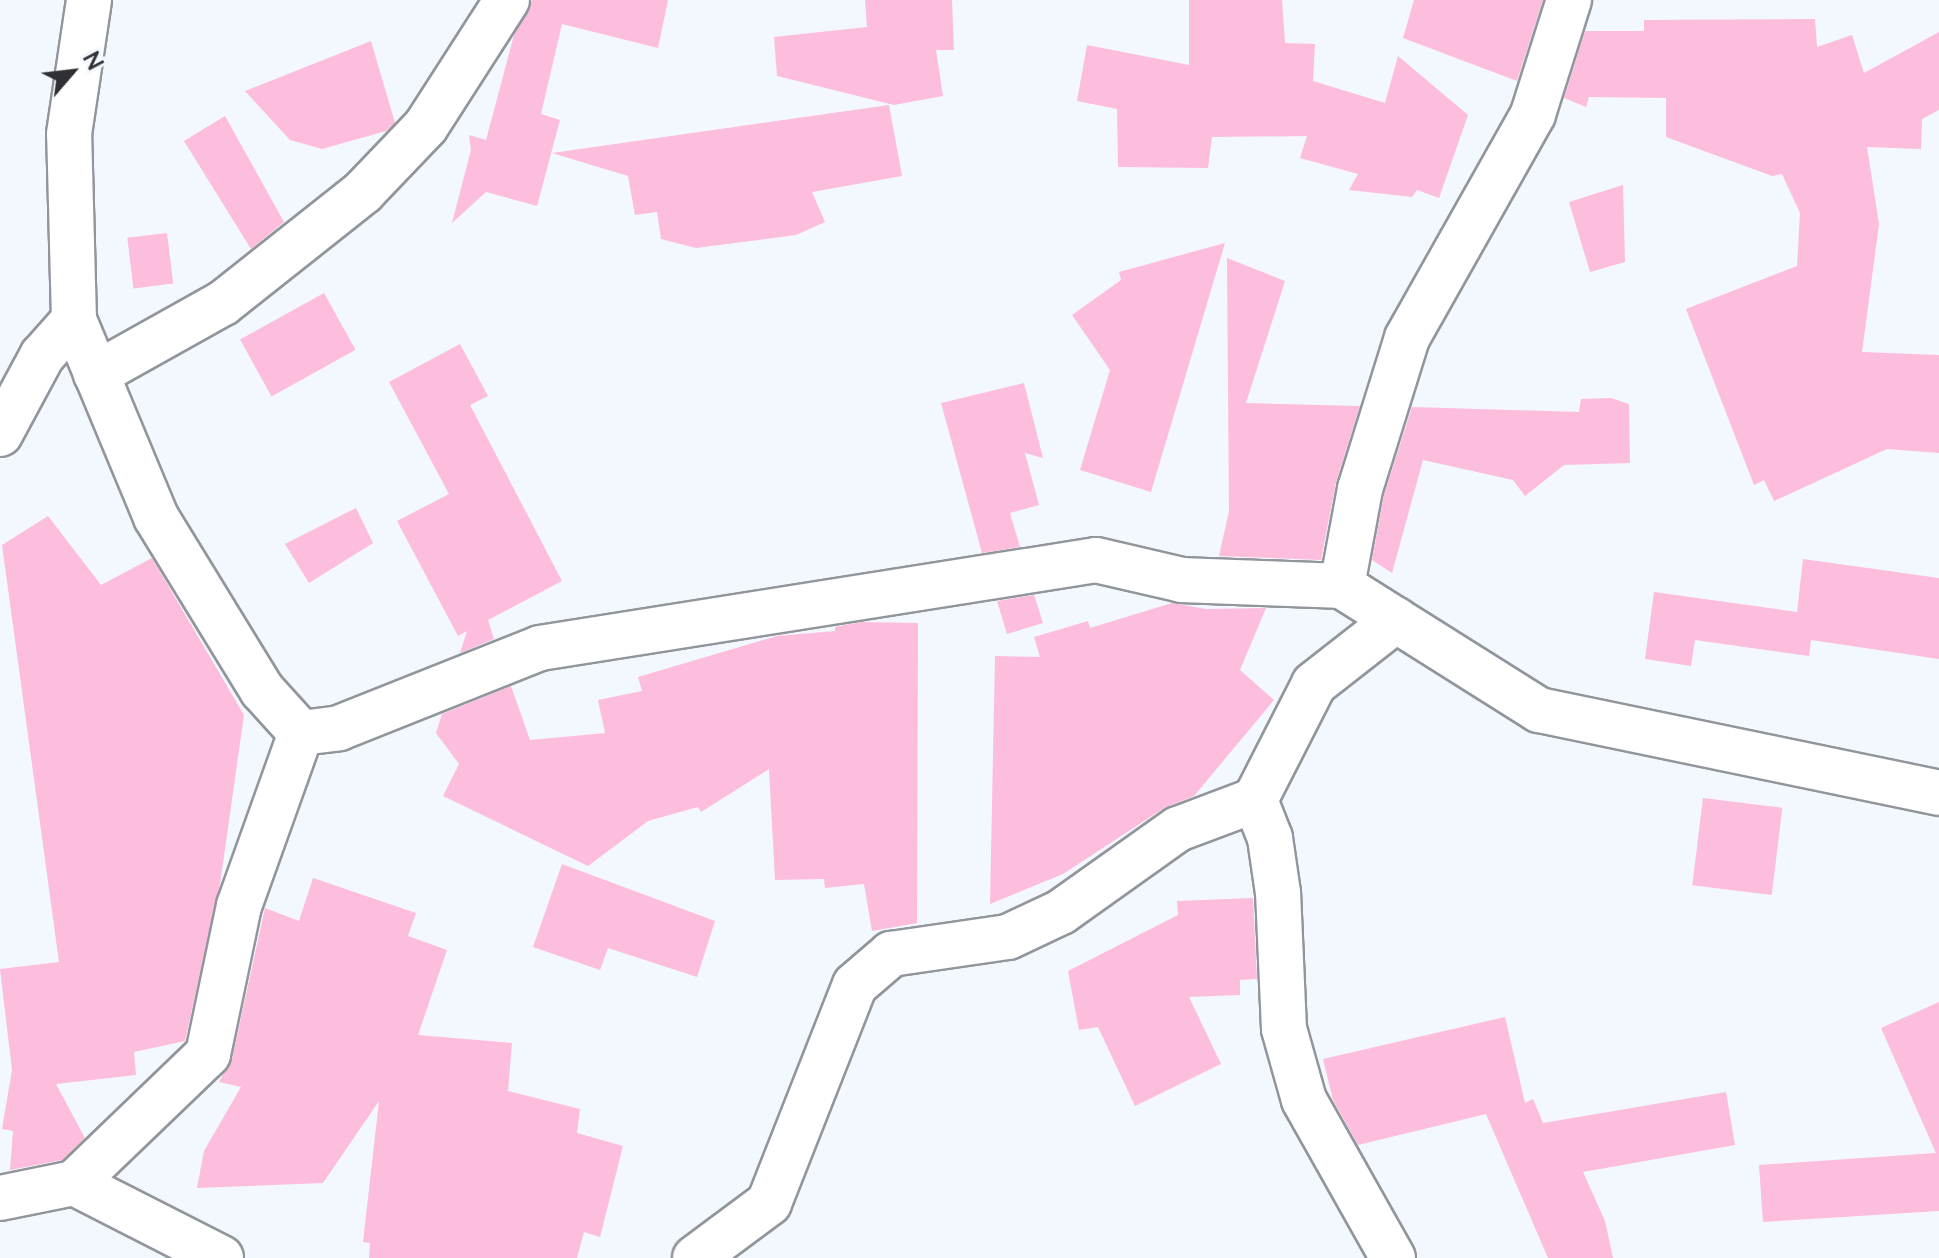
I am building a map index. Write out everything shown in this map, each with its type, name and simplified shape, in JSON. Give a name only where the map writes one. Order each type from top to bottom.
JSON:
[{"type":"street","points":[[89,0],[69,134],[74,320],[156,517],[262,690],[301,733]]},
{"type":"street","points":[[96,374],[223,303],[363,192],[426,126],[507,0]]},
{"type":"street","points":[[1342,586],[1360,489],[1407,338],[1533,114],[1569,0]]},
{"type":"street","points":[[0,434],[42,356],[74,320]]},
{"type":"street","points":[[301,733],[339,728],[540,648],[1096,560],[1182,580],[1342,586],[1539,710],[1939,793]]},
{"type":"street","points":[[695,1258],[769,1203],[855,985],[891,954],[1008,937],[1061,912],[1178,829],[1255,800],[1314,684],[1396,620]]},
{"type":"street","points":[[0,1198],[74,1183],[208,1054],[239,906],[301,733]]},
{"type":"street","points":[[1255,800],[1270,838],[1278,893],[1284,1029],[1304,1100],[1393,1258]]},
{"type":"street","points":[[74,1183],[221,1258]]},
{"type":"building","points":[[532,0],[668,0],[658,48],[562,24],[541,114],[560,120],[537,206],[486,192],[452,223],[471,150],[469,135],[486,140],[514,35]]},
{"type":"building","points":[[865,0],[952,0],[954,50],[936,50],[943,96],[894,105],[777,76],[774,37],[867,27]]},
{"type":"building","points":[[1189,0],[1282,0],[1285,43],[1315,44],[1313,81],[1385,103],[1398,56],[1468,115],[1439,198],[1417,190],[1412,197],[1349,190],[1358,174],[1300,158],[1307,136],[1212,137],[1208,168],[1118,167],[1117,109],[1077,101],[1087,45],[1189,65]]},
{"type":"building","points":[[1414,0],[1543,0],[1517,81],[1403,38]]},
{"type":"building","points":[[1815,19],[1817,47],[1852,35],[1864,73],[1939,32],[1939,110],[1922,119],[1921,149],[1867,147],[1879,224],[1862,352],[1939,355],[1939,453],[1887,449],[1774,501],[1764,480],[1754,485],[1686,309],[1797,266],[1800,213],[1782,174],[1772,176],[1666,137],[1666,98],[1589,97],[1586,107],[1564,98],[1585,31],[1644,31],[1644,20]]},
{"type":"building","points":[[371,41],[395,123],[386,131],[322,149],[290,140],[245,91]]},
{"type":"building","points":[[889,105],[902,176],[812,192],[825,222],[796,235],[696,248],[661,239],[657,212],[635,215],[628,176],[552,153]]},
{"type":"building","points":[[225,116],[284,222],[251,249],[184,141]]},
{"type":"building","points":[[1623,185],[1625,262],[1590,272],[1569,202]]},
{"type":"building","points":[[167,233],[173,284],[134,288],[127,238]]},
{"type":"building","points":[[1225,243],[1151,492],[1080,470],[1110,370],[1072,315],[1121,280],[1119,272]]},
{"type":"building","points":[[1227,258],[1285,281],[1246,403],[1360,406],[1336,482],[1321,560],[1219,556],[1229,511]]},
{"type":"building","points":[[324,293],[356,350],[272,396],[240,340]]},
{"type":"building","points":[[460,344],[488,396],[470,405],[562,581],[488,620],[494,639],[460,653],[467,631],[458,636],[397,521],[449,494],[389,382]]},
{"type":"building","points":[[1024,383],[1043,458],[1025,453],[1039,505],[1010,513],[1020,547],[982,553],[941,403]]},
{"type":"building","points":[[1611,398],[1629,404],[1630,463],[1564,465],[1525,496],[1513,480],[1423,460],[1392,573],[1372,560],[1384,495],[1412,407],[1579,412],[1581,399]]},
{"type":"building","points":[[356,508],[373,543],[309,583],[285,544]]},
{"type":"building","points":[[48,516],[101,585],[152,558],[244,715],[220,884],[185,1041],[134,1052],[136,1075],[56,1084],[85,1138],[62,1160],[10,1170],[13,1131],[2,1129],[12,1070],[0,969],[59,962],[2,545]]},
{"type":"building","points":[[1803,559],[1939,578],[1939,659],[1811,640],[1809,656],[1695,640],[1691,666],[1645,659],[1654,592],[1797,612]]},
{"type":"building","points":[[1034,595],[1043,623],[1007,634],[997,601]]},
{"type":"building","points":[[1172,603],[1206,609],[1266,608],[1240,670],[1274,700],[1194,796],[1164,808],[1063,874],[990,904],[995,656],[1040,657],[1034,637],[1088,621],[1090,628]]},
{"type":"building","points":[[861,622],[918,623],[917,923],[872,931],[864,884],[825,888],[824,879],[775,880],[769,769],[701,812],[698,807],[648,821],[588,866],[443,796],[459,764],[436,733],[442,714],[511,686],[530,740],[605,733],[598,700],[642,691],[638,677],[777,636],[835,631],[835,627]]},
{"type":"building","points":[[1703,798],[1782,808],[1772,895],[1692,885]]},
{"type":"building","points":[[562,864],[715,921],[697,977],[608,948],[600,970],[533,947]]},
{"type":"building","points":[[313,878],[416,913],[408,936],[447,950],[418,1035],[512,1043],[508,1091],[580,1109],[577,1133],[623,1146],[600,1237],[584,1232],[577,1258],[369,1258],[370,1243],[363,1242],[379,1101],[323,1183],[197,1188],[204,1151],[241,1087],[219,1082],[232,1059],[265,908],[299,921]]},
{"type":"building","points":[[1253,898],[1257,979],[1240,980],[1240,995],[1189,997],[1221,1064],[1135,1106],[1098,1027],[1079,1030],[1068,971],[1178,915],[1177,901]]},
{"type":"building","points":[[1939,1002],[1939,1211],[1763,1222],[1759,1165],[1936,1153],[1881,1028]]},
{"type":"building","points":[[1505,1017],[1525,1103],[1533,1099],[1543,1123],[1726,1092],[1735,1145],[1583,1172],[1605,1221],[1613,1258],[1548,1258],[1486,1114],[1358,1145],[1333,1100],[1323,1059]]}]
